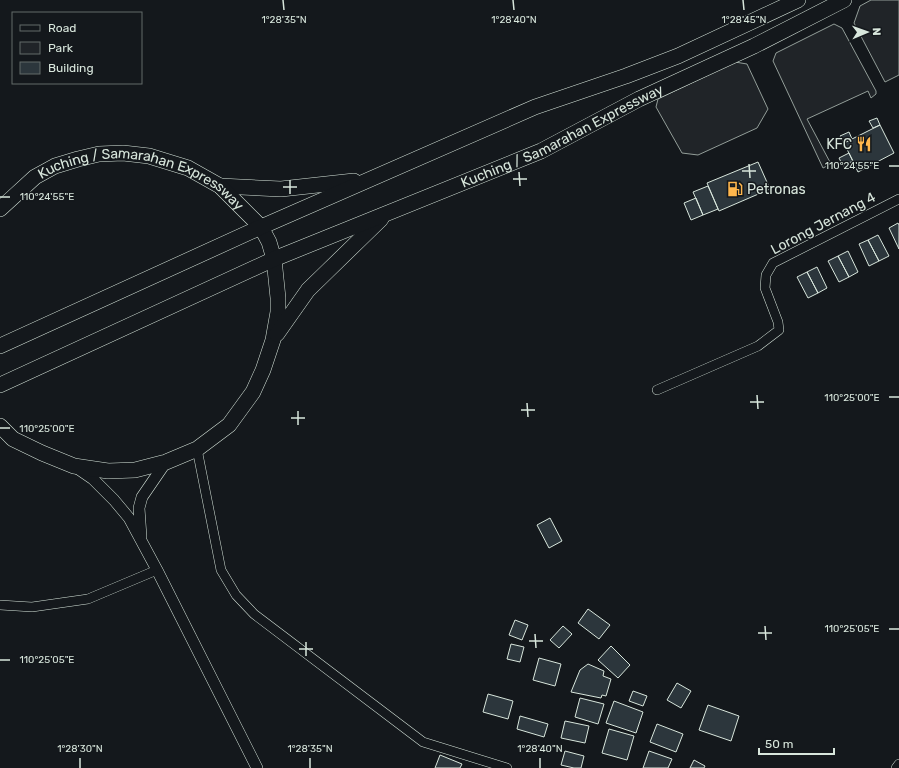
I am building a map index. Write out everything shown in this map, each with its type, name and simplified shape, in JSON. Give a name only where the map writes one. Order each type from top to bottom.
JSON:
[{"type":"highway","name":"Kuching / Samarahan Expressway","points":[[0,346],[261,227],[535,107],[626,76],[678,56],[798,0]]},
{"type":"highway","name":"Kuching / Samarahan Expressway","points":[[0,385],[274,259],[541,151],[639,99],[754,46],[844,0]]},
{"type":"highway","name":"Kuching / Samarahan Expressway","points":[[0,209],[35,177],[55,166],[99,154],[123,153],[149,156],[188,168],[220,186],[261,227],[269,242],[274,259],[278,298],[278,312],[273,340],[254,392],[229,425],[197,449],[166,462],[135,470],[108,471],[74,466],[42,453],[7,438],[0,426]]},
{"type":"highway","points":[[220,186],[281,189],[371,179]]},
{"type":"highway","points":[[273,340],[308,290],[386,214]]},
{"type":"street","name":"Lorong Jernang 4","points":[[657,390],[758,346],[772,336],[779,330],[778,322],[764,288],[766,275],[773,263],[899,199]]},
{"type":"street","points":[[197,449],[221,570],[236,595],[254,614],[423,742],[507,768]]},
{"type":"street","points":[[141,541],[139,508],[142,497],[166,462]]},
{"type":"street","points":[[74,466],[93,479],[114,500],[128,518],[157,570],[257,768]]},
{"type":"street","points":[[0,605],[32,607],[88,599],[157,570]]},
{"type":"street","points":[[896,768],[899,764]]},
{"type":"green space","points":[[871,0],[899,0],[899,75],[885,82],[854,23],[860,6]]},
{"type":"green space","points":[[834,24],[842,28],[876,91],[876,94],[871,98],[868,91],[807,119],[831,164],[823,168],[773,61],[776,53]]},
{"type":"green space","points":[[735,62],[747,64],[768,109],[757,128],[698,155],[682,153],[656,107],[658,99]]},
{"type":"building","points":[[877,118],[880,125],[873,128],[869,121]]},
{"type":"building","points":[[880,125],[894,153],[858,172],[844,143]]},
{"type":"building","points":[[849,132],[852,139],[844,143],[840,136]]},
{"type":"building","points":[[849,153],[853,161],[843,166],[839,158]]},
{"type":"building","points":[[758,162],[770,189],[719,211],[707,183]]},
{"type":"building","points":[[708,186],[718,209],[703,215],[693,192]]},
{"type":"building","points":[[696,198],[703,215],[691,220],[684,203]]},
{"type":"building","points":[[898,223],[899,225],[899,249],[889,228]]},
{"type":"building","points":[[878,235],[889,256],[879,261],[868,240]]},
{"type":"building","points":[[868,240],[879,261],[869,266],[859,244]]},
{"type":"building","points":[[848,251],[858,272],[849,277],[838,256]]},
{"type":"building","points":[[838,256],[849,277],[839,282],[828,261]]},
{"type":"building","points":[[817,267],[827,288],[818,293],[807,272]]},
{"type":"building","points":[[807,272],[818,293],[808,298],[797,277]]},
{"type":"building","points":[[550,518],[562,541],[549,548],[537,525]]},
{"type":"building","points":[[588,609],[610,625],[599,639],[578,623]]},
{"type":"building","points":[[515,620],[528,625],[522,640],[509,635]]},
{"type":"building","points":[[563,626],[572,634],[559,648],[550,640]]},
{"type":"building","points":[[511,644],[524,647],[520,662],[507,659]]},
{"type":"building","points":[[611,646],[630,665],[618,678],[598,660]]},
{"type":"building","points":[[539,658],[561,664],[555,686],[533,680]]},
{"type":"building","points":[[588,664],[604,671],[603,676],[611,679],[606,696],[602,695],[601,698],[571,692],[580,670]]},
{"type":"building","points":[[677,683],[691,691],[681,708],[667,700]]},
{"type":"building","points":[[633,691],[647,696],[643,706],[629,701]]},
{"type":"building","points":[[488,694],[513,701],[508,719],[483,712]]},
{"type":"building","points":[[580,698],[604,704],[598,724],[575,717]]},
{"type":"building","points":[[614,701],[643,712],[636,733],[606,723]]},
{"type":"building","points":[[708,705],[739,716],[731,741],[699,730]]},
{"type":"building","points":[[520,716],[548,724],[544,737],[517,729]]},
{"type":"building","points":[[565,721],[589,726],[585,743],[561,738]]},
{"type":"building","points":[[657,724],[683,734],[676,752],[650,742]]},
{"type":"building","points":[[609,729],[634,736],[627,760],[602,753]]},
{"type":"building","points":[[565,751],[584,756],[581,768],[561,765]]},
{"type":"building","points":[[649,751],[672,759],[668,768],[643,768]]},
{"type":"building","points":[[440,755],[462,764],[460,768],[435,768]]},
{"type":"building","points":[[694,760],[705,766],[704,768],[690,768]]},
{"type":"place","name":"KFC","points":[[864,144]]},
{"type":"place","name":"Petronas","points":[[735,189]]}]
